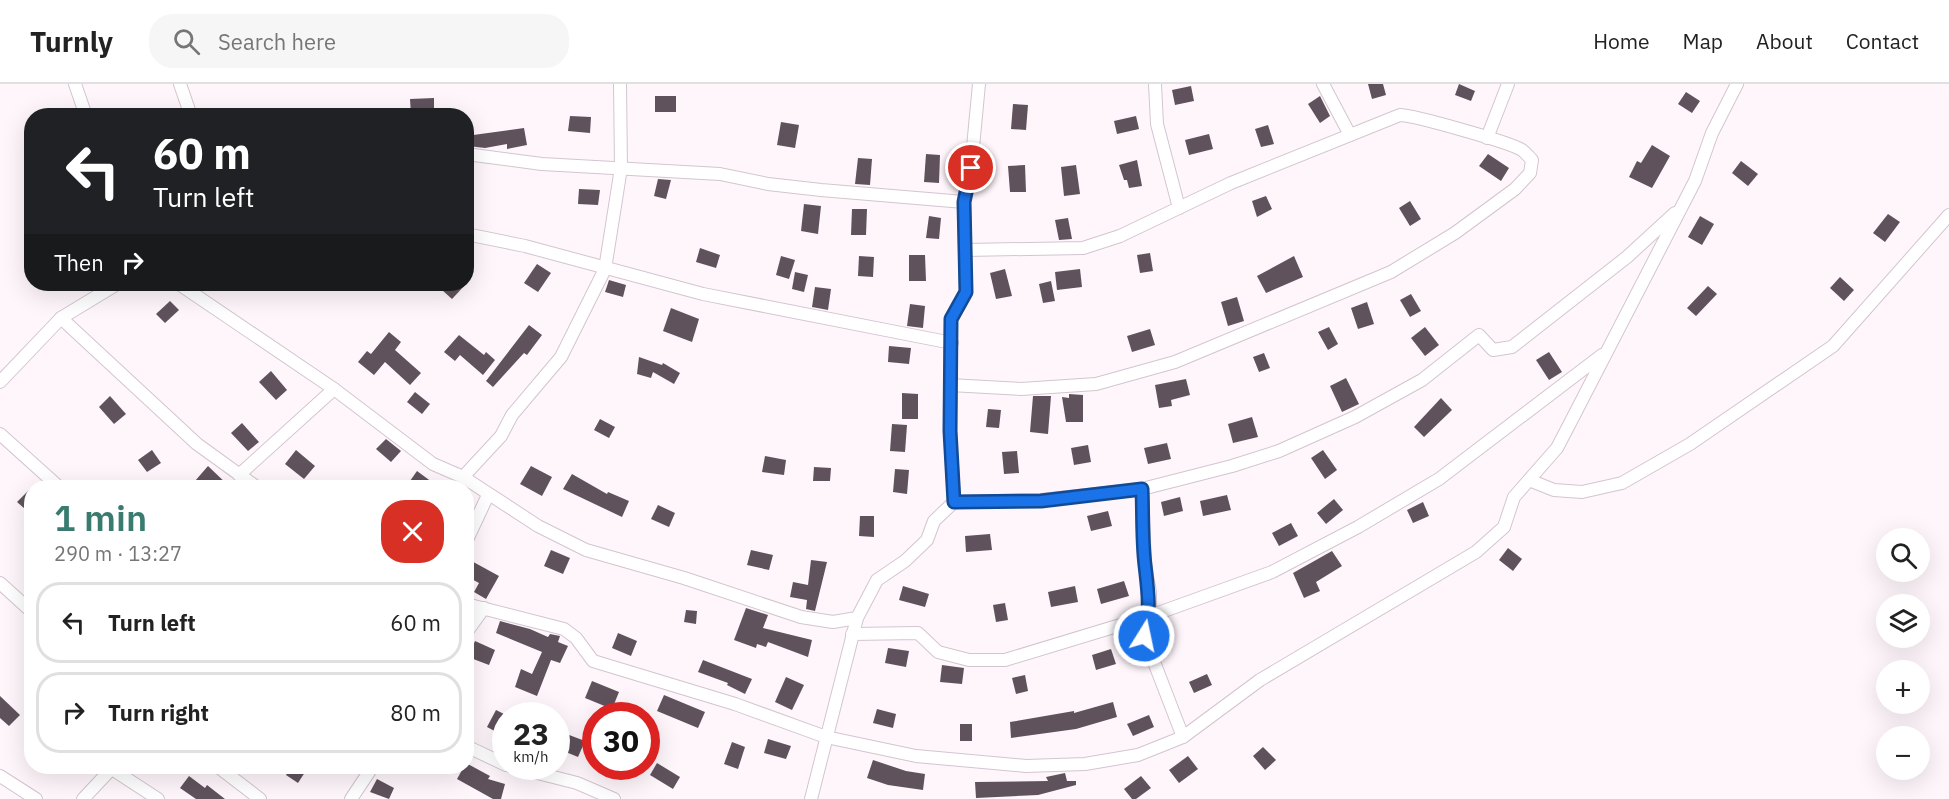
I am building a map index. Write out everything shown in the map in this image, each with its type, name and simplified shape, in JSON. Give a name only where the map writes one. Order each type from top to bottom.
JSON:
[{"type":"street","points":[[75,84],[83,108]]},
{"type":"street","points":[[180,84],[188,108]]},
{"type":"street","points":[[463,477],[501,436],[512,415],[561,357],[605,269],[621,168],[620,84]]},
{"type":"street","points":[[954,502],[950,385],[951,319],[966,292],[964,202],[971,168],[979,84]]},
{"type":"street","points":[[1155,84],[1157,124],[1179,208]]},
{"type":"street","points":[[1323,84],[1350,135]]},
{"type":"street","points":[[1487,138],[1508,84]]},
{"type":"street","points":[[474,606],[564,629],[576,638],[593,661],[735,704],[826,737],[916,756],[1026,766],[1085,764],[1138,755],[1183,737],[1260,680],[1476,552],[1504,527],[1514,497],[1557,448],[1695,181],[1712,133],[1737,84]]},
{"type":"street","points":[[950,385],[1021,389],[1096,384],[1175,362],[1391,272],[1463,226],[1515,189],[1530,173],[1532,160],[1523,151],[1487,138],[1426,122],[1412,115],[1400,115],[1231,183],[1120,236],[1083,248],[965,250]]},
{"type":"street","points":[[474,155],[542,164],[720,174],[810,189],[964,202]]},
{"type":"street","points":[[811,799],[856,618],[877,580],[905,561],[927,540],[934,521],[954,502],[1041,501],[1142,489],[1279,451],[1344,422],[1422,380],[1479,335],[1493,350],[1512,347],[1627,257],[1681,207]]},
{"type":"street","points":[[1529,480],[1554,490],[1582,492],[1622,483],[1690,444],[1833,346],[1949,215]]},
{"type":"street","points":[[474,236],[525,246],[605,269],[725,298],[952,344]]},
{"type":"street","points":[[0,382],[61,318],[105,291]]},
{"type":"street","points":[[189,291],[334,389],[433,464],[467,480]]},
{"type":"street","points":[[61,318],[196,444],[246,480]]},
{"type":"street","points":[[852,634],[918,633],[938,652],[969,660],[1005,660],[1150,616],[1272,572],[1358,527],[1439,479],[1606,352]]},
{"type":"street","points":[[238,475],[334,389]]},
{"type":"street","points":[[0,434],[51,480]]},
{"type":"street","points":[[474,485],[538,526],[586,550],[684,578],[801,617],[833,622],[856,618]]},
{"type":"street","points":[[1142,489],[1150,616],[1144,636],[1183,737]]},
{"type":"street","points":[[474,525],[488,495]]},
{"type":"street","points":[[0,583],[24,605]]},
{"type":"street","points":[[474,622],[484,608]]},
{"type":"street","points":[[474,750],[492,758]]},
{"type":"street","points":[[83,799],[107,774]]},
{"type":"street","points":[[122,774],[158,799]]},
{"type":"street","points":[[227,774],[260,799]]},
{"type":"street","points":[[351,799],[368,774]]},
{"type":"street","points":[[0,777],[36,799]]},
{"type":"street","points":[[565,780],[614,799]]},
{"type":"building","points":[[1368,84],[1383,84],[1386,95],[1372,99]]},
{"type":"building","points":[[1459,84],[1475,91],[1471,101],[1455,95]]},
{"type":"building","points":[[1191,86],[1194,101],[1175,105],[1172,90]]},
{"type":"building","points":[[1686,92],[1700,101],[1692,113],[1678,104]]},
{"type":"building","points":[[655,96],[676,96],[676,112],[655,112]]},
{"type":"building","points":[[1320,96],[1330,116],[1320,123],[1308,104]]},
{"type":"building","points":[[434,98],[434,108],[411,108],[410,99]]},
{"type":"building","points":[[1013,104],[1028,105],[1026,130],[1011,129]]},
{"type":"building","points":[[570,116],[591,117],[590,133],[568,131]]},
{"type":"building","points":[[1136,116],[1139,129],[1117,134],[1114,121]]},
{"type":"building","points":[[781,122],[799,125],[795,148],[777,145]]},
{"type":"building","points":[[1268,125],[1274,144],[1261,147],[1255,129]]},
{"type":"building","points":[[524,128],[527,145],[507,149],[507,144],[485,148],[474,147],[474,135]]},
{"type":"building","points":[[1209,134],[1213,149],[1189,155],[1185,140]]},
{"type":"building","points":[[1652,145],[1670,156],[1652,188],[1629,177],[1637,161],[1641,163]]},
{"type":"building","points":[[926,154],[940,155],[939,183],[924,182]]},
{"type":"building","points":[[1488,154],[1509,168],[1501,181],[1479,166]]},
{"type":"building","points":[[858,158],[872,159],[870,185],[855,184]]},
{"type":"building","points":[[1137,160],[1142,186],[1129,188],[1119,165]]},
{"type":"building","points":[[1741,161],[1758,174],[1748,186],[1732,173]]},
{"type":"building","points":[[1025,165],[1026,192],[1010,192],[1008,166]]},
{"type":"building","points":[[1076,165],[1080,194],[1064,196],[1061,167]]},
{"type":"building","points":[[658,179],[671,180],[666,199],[654,196]]},
{"type":"building","points":[[579,189],[600,190],[598,205],[578,204]]},
{"type":"building","points":[[1266,196],[1272,209],[1257,217],[1252,201]]},
{"type":"building","points":[[1410,201],[1421,219],[1410,226],[1399,208]]},
{"type":"building","points":[[804,204],[821,206],[818,234],[801,231]]},
{"type":"building","points":[[852,209],[867,209],[866,235],[851,235]]},
{"type":"building","points":[[1888,214],[1900,222],[1885,242],[1873,233]]},
{"type":"building","points":[[929,216],[941,218],[939,239],[926,238]]},
{"type":"building","points":[[1700,216],[1714,224],[1702,245],[1688,237]]},
{"type":"building","points":[[1068,218],[1072,239],[1059,240],[1055,220]]},
{"type":"building","points":[[700,248],[720,255],[716,268],[696,262]]},
{"type":"building","points":[[1150,253],[1153,271],[1140,273],[1137,255]]},
{"type":"building","points":[[909,255],[925,255],[926,281],[909,281]]},
{"type":"building","points":[[781,256],[795,260],[789,279],[776,275]]},
{"type":"building","points":[[859,256],[874,257],[873,277],[858,276]]},
{"type":"building","points":[[1294,256],[1303,277],[1266,293],[1257,276]]},
{"type":"building","points":[[537,264],[551,273],[538,292],[524,283]]},
{"type":"building","points":[[1005,269],[1012,296],[996,299],[990,273]]},
{"type":"building","points":[[1080,269],[1082,287],[1057,290],[1055,272]]},
{"type":"building","points":[[795,272],[808,275],[804,292],[792,289]]},
{"type":"building","points":[[1840,277],[1854,290],[1844,301],[1830,288]]},
{"type":"building","points":[[609,280],[626,285],[623,297],[605,292]]},
{"type":"building","points":[[1051,281],[1055,301],[1043,303],[1039,284]]},
{"type":"building","points":[[1708,286],[1717,294],[1696,316],[1687,308]]},
{"type":"building","points":[[815,287],[831,289],[828,310],[812,307]]},
{"type":"building","points":[[443,291],[459,291],[452,299]]},
{"type":"building","points":[[1411,294],[1421,311],[1410,317],[1400,300]]},
{"type":"building","points":[[1237,297],[1244,321],[1228,326],[1221,302]]},
{"type":"building","points":[[170,301],[179,310],[165,323],[156,314]]},
{"type":"building","points":[[1367,302],[1374,324],[1358,329],[1351,308]]},
{"type":"building","points":[[910,304],[925,306],[923,328],[907,326]]},
{"type":"building","points":[[671,308],[699,319],[692,342],[663,331]]},
{"type":"building","points":[[529,325],[542,335],[527,355],[524,353],[493,387],[486,381]]},
{"type":"building","points":[[1329,327],[1338,344],[1328,350],[1318,332]]},
{"type":"building","points":[[1425,327],[1439,345],[1425,356],[1411,338]]},
{"type":"building","points":[[1150,329],[1155,345],[1132,352],[1127,336]]},
{"type":"building","points":[[389,332],[401,342],[395,350],[421,373],[410,385],[385,362],[374,375],[358,362],[367,351],[371,354]]},
{"type":"building","points":[[459,335],[484,355],[486,352],[495,360],[483,375],[460,355],[455,361],[444,352]]},
{"type":"building","points":[[889,346],[911,348],[909,364],[888,362]]},
{"type":"building","points":[[1549,352],[1562,372],[1549,380],[1536,360]]},
{"type":"building","points":[[1264,353],[1270,368],[1259,372],[1253,357]]},
{"type":"building","points":[[639,357],[662,365],[663,363],[680,373],[674,384],[653,372],[651,378],[637,374]]},
{"type":"building","points":[[271,371],[287,390],[276,400],[259,382]]},
{"type":"building","points":[[1346,378],[1359,404],[1342,412],[1330,386]]},
{"type":"building","points":[[1186,379],[1190,395],[1171,400],[1172,406],[1159,408],[1155,385]]},
{"type":"building","points":[[415,392],[430,404],[422,414],[407,402]]},
{"type":"building","points":[[902,393],[918,394],[918,419],[902,419]]},
{"type":"building","points":[[1069,394],[1083,395],[1083,422],[1066,422],[1062,397],[1069,398]]},
{"type":"building","points":[[110,396],[126,414],[114,424],[99,407]]},
{"type":"building","points":[[1033,396],[1051,396],[1048,434],[1030,432]]},
{"type":"building","points":[[1441,398],[1452,410],[1424,437],[1414,427]]},
{"type":"building","points":[[988,409],[1001,410],[999,428],[986,427]]},
{"type":"building","points":[[1252,417],[1258,437],[1233,443],[1228,424]]},
{"type":"building","points":[[600,419],[615,427],[609,438],[594,430]]},
{"type":"building","points":[[242,423],[259,442],[248,451],[231,433]]},
{"type":"building","points":[[892,424],[907,425],[905,452],[890,451]]},
{"type":"building","points":[[386,439],[401,451],[391,462],[376,449]]},
{"type":"building","points":[[1167,443],[1171,459],[1148,464],[1144,448]]},
{"type":"building","points":[[1088,445],[1091,462],[1074,465],[1071,448]]},
{"type":"building","points":[[152,450],[161,463],[147,472],[138,460]]},
{"type":"building","points":[[296,450],[315,466],[304,479],[285,464]]},
{"type":"building","points":[[1323,450],[1337,470],[1325,479],[1311,458]]},
{"type":"building","points":[[1017,451],[1019,473],[1004,474],[1002,452]]},
{"type":"building","points":[[765,456],[786,460],[784,475],[762,472]]},
{"type":"building","points":[[208,466],[223,480],[196,480]]},
{"type":"building","points":[[531,466],[552,477],[542,496],[520,484]]},
{"type":"building","points":[[814,467],[831,468],[830,481],[813,481]]},
{"type":"building","points":[[895,469],[909,470],[907,494],[893,492]]},
{"type":"building","points":[[417,471],[429,480],[411,480]]},
{"type":"building","points":[[572,474],[607,494],[608,492],[629,501],[622,517],[563,489]]},
{"type":"building","points":[[24,495],[24,508],[17,502]]},
{"type":"building","points":[[1227,495],[1231,510],[1203,516],[1200,501]]},
{"type":"building","points":[[1180,497],[1183,511],[1164,516],[1161,502]]},
{"type":"building","points":[[1334,499],[1343,510],[1326,524],[1317,513]]},
{"type":"building","points":[[1423,502],[1429,516],[1413,523],[1407,510]]},
{"type":"building","points":[[658,505],[675,513],[669,527],[651,519]]},
{"type":"building","points":[[1108,511],[1112,526],[1091,531],[1087,516]]},
{"type":"building","points":[[860,516],[874,516],[874,537],[859,536]]},
{"type":"building","points":[[1291,523],[1298,536],[1279,546],[1272,533]]},
{"type":"building","points":[[990,534],[992,550],[966,552],[965,536]]},
{"type":"building","points":[[1508,548],[1522,559],[1513,571],[1499,560]]},
{"type":"building","points":[[551,550],[570,558],[563,574],[544,566]]},
{"type":"building","points":[[751,550],[773,555],[769,570],[747,565]]},
{"type":"building","points":[[1332,551],[1342,566],[1316,582],[1320,591],[1304,598],[1293,573]]},
{"type":"building","points":[[811,560],[827,562],[815,611],[806,609],[807,600],[790,597],[793,582],[808,585]]},
{"type":"building","points":[[474,562],[499,576],[486,599],[474,592],[479,583],[474,580]]},
{"type":"building","points":[[1124,581],[1129,596],[1101,604],[1097,589]]},
{"type":"building","points":[[903,586],[929,594],[925,607],[899,600]]},
{"type":"building","points":[[1075,586],[1078,602],[1051,607],[1048,592]]},
{"type":"building","points":[[1005,603],[1008,620],[996,622],[993,605]]},
{"type":"building","points":[[746,608],[768,615],[763,628],[812,640],[808,657],[768,642],[766,647],[757,644],[756,648],[734,640]]},
{"type":"building","points":[[686,610],[697,611],[696,624],[684,622]]},
{"type":"building","points":[[500,621],[530,629],[548,637],[550,634],[560,636],[558,642],[568,646],[560,663],[551,660],[537,696],[515,687],[521,669],[532,674],[542,652],[496,633]]},
{"type":"building","points":[[618,633],[637,641],[631,656],[612,648]]},
{"type":"building","points":[[475,641],[495,650],[489,665],[474,659]]},
{"type":"building","points":[[888,648],[909,651],[906,667],[885,663]]},
{"type":"building","points":[[1111,649],[1116,664],[1096,670],[1092,655]]},
{"type":"building","points":[[703,660],[752,679],[745,694],[727,685],[728,683],[698,672]]},
{"type":"building","points":[[942,665],[964,668],[962,684],[940,682]]},
{"type":"building","points":[[1207,674],[1212,685],[1194,693],[1189,682]]},
{"type":"building","points":[[1025,675],[1028,691],[1016,694],[1012,678]]},
{"type":"building","points":[[786,677],[804,685],[792,710],[775,702]]},
{"type":"building","points":[[592,681],[619,692],[615,702],[595,702],[585,698]]},
{"type":"building","points":[[664,695],[705,712],[698,728],[660,712],[660,704]]},
{"type":"building","points":[[0,696],[20,715],[9,726],[0,718]]},
{"type":"building","points":[[1113,702],[1117,717],[1076,729],[1011,738],[1010,722],[1074,711],[1074,713]]},
{"type":"building","points":[[877,709],[896,714],[893,728],[873,723]]},
{"type":"building","points":[[1149,715],[1154,727],[1133,736],[1127,724]]},
{"type":"building","points":[[492,718],[492,730],[487,727]]},
{"type":"building","points":[[960,724],[972,724],[972,741],[960,741]]},
{"type":"building","points":[[570,735],[582,740],[582,748],[578,757],[570,754]]},
{"type":"building","points":[[768,739],[791,746],[786,759],[764,753]]},
{"type":"building","points":[[732,742],[745,747],[738,769],[724,764]]},
{"type":"building","points":[[1263,747],[1276,760],[1265,770],[1253,756]]},
{"type":"building","points":[[1188,756],[1198,769],[1179,783],[1169,770]]},
{"type":"building","points":[[873,760],[906,771],[925,774],[923,790],[888,785],[867,778]]},
{"type":"building","points":[[660,765],[680,777],[673,789],[658,780]]},
{"type":"building","points":[[474,767],[490,776],[488,779],[505,784],[501,799],[493,799],[457,779],[460,774],[474,774]]},
{"type":"building","points":[[1065,773],[1067,781],[1076,781],[1076,785],[1038,795],[976,798],[975,782],[1048,781],[1046,777]]},
{"type":"building","points":[[287,774],[304,774],[298,783]]},
{"type":"building","points":[[189,776],[205,788],[207,785],[225,799],[196,799],[180,788]]},
{"type":"building","points":[[1141,776],[1151,788],[1136,799],[1132,799],[1124,789]]},
{"type":"building","points":[[377,779],[394,788],[389,799],[370,792]]},
{"type":"route","points":[[971,168],[964,202],[966,292],[951,319],[950,431],[954,502],[1041,501],[1142,489],[1150,616],[1144,636]]}]
